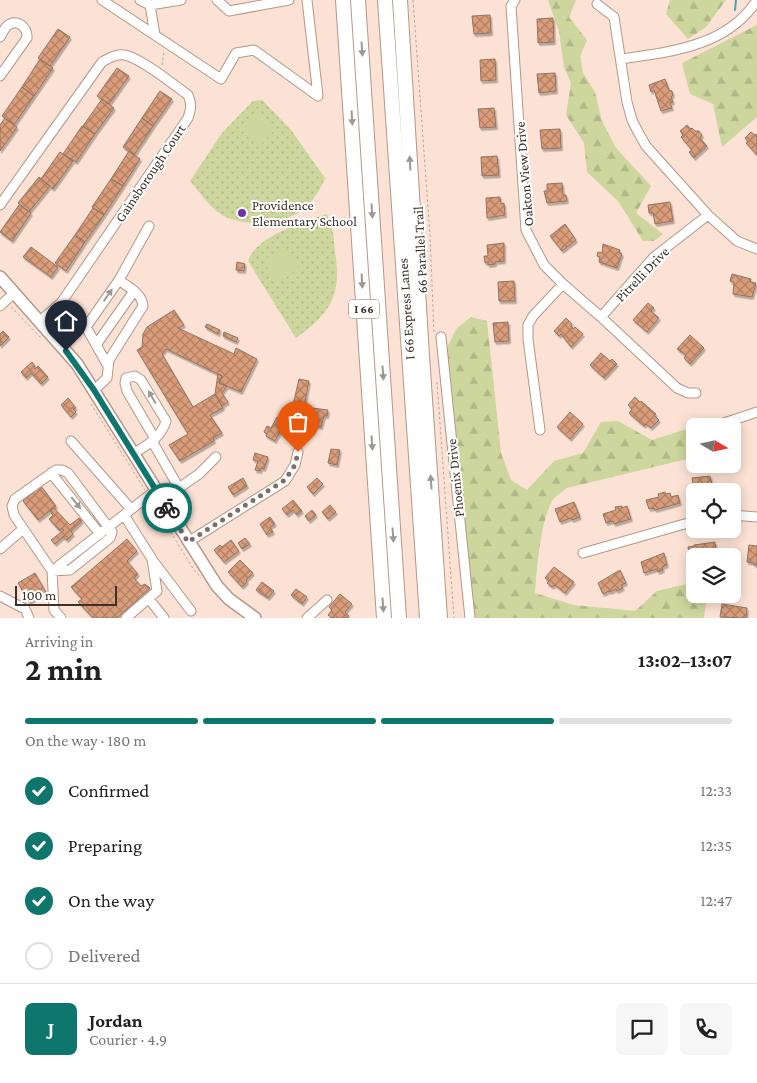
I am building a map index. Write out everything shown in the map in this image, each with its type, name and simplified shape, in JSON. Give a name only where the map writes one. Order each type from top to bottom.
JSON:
[{"type":"highway","name":"I 66","points":[[343,0],[384,618]]},
{"type":"highway","name":"I 66 Express Lanes","points":[[358,0],[399,618]]},
{"type":"highway","name":"I 66 Express Lanes","points":[[385,0],[427,618]]},
{"type":"highway","points":[[400,0],[440,618]]},
{"type":"main road","points":[[0,277],[7,300],[40,321],[77,364],[91,395],[133,454],[155,496],[208,574],[223,593],[256,618]]},
{"type":"street","points":[[102,0],[221,79],[236,53],[254,50],[318,96],[307,0]]},
{"type":"street","points":[[140,0],[150,5],[182,0]]},
{"type":"street","points":[[217,0],[228,11],[289,0]]},
{"type":"street","name":"Oakton View Drive","points":[[515,0],[512,6],[526,230],[544,265],[563,284],[678,388],[688,393],[696,393]]},
{"type":"street","points":[[621,59],[672,52],[709,40],[742,18],[749,12],[757,0]]},
{"type":"street","points":[[597,4],[614,17],[627,102],[632,120],[646,146],[708,215],[737,241],[757,250]]},
{"type":"street","points":[[150,5],[155,36]]},
{"type":"street","points":[[0,37],[7,26],[12,23],[21,24],[26,28],[27,38],[0,76]]},
{"type":"street","name":"Gainsborough Court","points":[[0,205],[102,62],[114,56],[124,55],[136,58],[188,95],[191,109],[188,118],[61,303],[40,321]]},
{"type":"street","name":"Pitrelli Drive","points":[[601,317],[654,257],[708,215]]},
{"type":"street","points":[[108,366],[86,328],[119,280],[149,226]]},
{"type":"street","points":[[91,395],[107,378],[109,360],[143,306],[142,299],[119,280]]},
{"type":"street","points":[[540,430],[528,339],[528,325],[533,316],[563,284]]},
{"type":"street","points":[[96,345],[134,291]]},
{"type":"street","name":"Phoenix Drive","points":[[438,337],[470,618]]},
{"type":"street","points":[[133,454],[154,440],[163,430],[166,421],[142,380],[135,376],[126,378],[124,383],[127,391],[154,440],[179,488]]},
{"type":"street","points":[[739,418],[757,412]]},
{"type":"street","points":[[71,441],[128,512],[152,559],[190,612]]},
{"type":"street","points":[[188,542],[285,480],[295,465],[298,452]]},
{"type":"street","points":[[84,552],[100,534],[128,512],[155,496],[179,488],[199,474],[216,457]]},
{"type":"street","points":[[52,571],[110,538],[112,532],[68,473],[62,470],[56,470],[51,473],[15,499],[12,506],[14,515],[52,571],[54,610],[60,618]]},
{"type":"street","points":[[51,473],[100,534]]},
{"type":"street","points":[[741,516],[757,517]]},
{"type":"street","points":[[583,553],[686,524]]},
{"type":"street","points":[[0,549],[23,529]]},
{"type":"street","points":[[126,618],[158,591],[152,559]]},
{"type":"street","points":[[0,596],[25,609],[29,618]]},
{"type":"street","points":[[148,599],[164,618]]},
{"type":"street","points":[[307,618],[327,600]]},
{"type":"path","name":"66 Parallel Trail","points":[[413,0],[438,337]]},
{"type":"path","points":[[160,76],[165,42]]},
{"type":"path","points":[[7,300],[41,338]]},
{"type":"path","points":[[437,375],[454,618]]},
{"type":"path","points":[[91,395],[104,426],[155,496],[194,570],[205,583]]},
{"type":"green space","points":[[548,0],[576,0],[569,17],[587,40],[580,56],[583,73],[595,92],[602,121],[616,148],[651,186],[636,213],[663,234],[654,241],[643,241],[618,201],[587,172],[584,143],[566,115],[571,83],[564,67],[559,31]]},
{"type":"green space","points":[[670,0],[726,0],[706,27],[688,39],[666,14]]},
{"type":"green space","points":[[757,25],[757,117],[722,147],[713,104],[690,94],[682,63]]},
{"type":"green space","points":[[262,100],[291,130],[325,178],[314,199],[296,214],[269,222],[249,223],[230,219],[217,212],[190,181],[222,133],[253,101]]},
{"type":"green space","points":[[257,110],[276,129],[258,147],[239,128]]},
{"type":"green space","points":[[327,214],[333,231],[337,267],[335,292],[326,311],[296,338],[248,261],[260,244],[270,237]]},
{"type":"green space","points":[[285,246],[299,269],[276,282],[263,260]]},
{"type":"green space","points":[[471,317],[487,321],[501,453],[511,480],[527,490],[554,461],[583,453],[601,422],[618,421],[652,440],[686,429],[686,459],[567,488],[555,497],[548,510],[542,533],[535,593],[574,605],[635,611],[657,591],[686,584],[686,603],[706,603],[704,618],[474,618],[445,351],[457,328]]},
{"type":"building","points":[[490,15],[491,33],[474,34],[472,16]]},
{"type":"building","points":[[553,18],[554,42],[538,43],[537,19]]},
{"type":"building","points":[[58,29],[70,37],[50,66],[38,58]]},
{"type":"building","points":[[40,59],[53,68],[34,96],[22,87]]},
{"type":"building","points":[[495,59],[496,80],[481,81],[480,60]]},
{"type":"building","points":[[117,68],[129,76],[109,104],[97,96]]},
{"type":"building","points":[[555,73],[556,91],[539,93],[537,74]]},
{"type":"building","points":[[665,79],[669,90],[672,91],[673,95],[671,97],[673,102],[670,103],[672,108],[661,111],[654,90],[651,92],[649,85]]},
{"type":"building","points":[[22,87],[34,96],[14,125],[2,116]]},
{"type":"building","points":[[160,91],[172,99],[153,126],[142,118]]},
{"type":"building","points":[[102,99],[114,108],[95,134],[83,126]]},
{"type":"building","points":[[494,108],[496,127],[480,128],[478,109]]},
{"type":"building","points":[[5,118],[17,127],[0,151],[0,125]]},
{"type":"building","points":[[142,118],[153,126],[134,155],[123,147]]},
{"type":"building","points":[[687,125],[695,131],[699,131],[702,135],[700,138],[707,146],[694,158],[689,152],[692,150],[681,137],[683,135],[680,131]]},
{"type":"building","points":[[82,126],[95,134],[76,162],[63,154]]},
{"type":"building","points":[[560,129],[561,148],[542,149],[540,130]]},
{"type":"building","points":[[751,132],[755,135],[757,134],[757,155],[746,143],[748,142],[745,138]]},
{"type":"building","points":[[129,151],[140,159],[123,186],[111,179]]},
{"type":"building","points":[[60,152],[73,161],[53,189],[41,179]]},
{"type":"building","points":[[497,156],[499,175],[482,176],[481,157]]},
{"type":"building","points":[[39,177],[50,186],[29,212],[18,203]]},
{"type":"building","points":[[111,179],[123,186],[104,215],[92,207]]},
{"type":"building","points":[[562,183],[563,195],[566,195],[567,201],[547,203],[544,191],[547,191],[547,184]]},
{"type":"building","points":[[500,197],[501,204],[504,203],[505,215],[487,218],[486,198]]},
{"type":"building","points":[[670,202],[673,221],[655,224],[653,213],[649,213],[648,205]]},
{"type":"building","points":[[19,205],[31,213],[12,241],[0,232]]},
{"type":"building","points":[[93,208],[104,215],[85,242],[75,235]]},
{"type":"building","points":[[565,224],[576,240],[562,251],[550,236]]},
{"type":"building","points":[[75,235],[85,242],[66,271],[55,263]]},
{"type":"building","points":[[504,243],[504,261],[488,265],[488,262],[485,263],[484,256],[488,256],[487,245]]},
{"type":"building","points":[[603,244],[620,250],[619,253],[622,254],[617,268],[599,262],[600,257],[597,256],[598,252],[602,253]]},
{"type":"building","points":[[31,247],[58,267],[51,277],[23,257]]},
{"type":"building","points":[[237,262],[245,264],[244,271],[236,270]]},
{"type":"building","points":[[732,274],[751,279],[750,282],[756,283],[752,297],[733,294],[734,282],[730,281]]},
{"type":"building","points":[[514,281],[515,301],[499,301],[498,282]]},
{"type":"building","points":[[648,303],[654,308],[651,311],[659,318],[647,332],[633,320]]},
{"type":"building","points":[[174,310],[184,325],[178,328],[234,354],[236,348],[257,359],[241,392],[219,383],[222,376],[166,349],[162,354],[193,407],[215,394],[223,408],[210,415],[222,433],[213,438],[214,441],[180,461],[169,445],[188,434],[137,350],[142,347],[143,334],[147,327]]},
{"type":"building","points":[[566,318],[572,324],[573,329],[575,327],[583,334],[571,347],[561,334],[559,336],[554,331]]},
{"type":"building","points":[[508,322],[509,341],[495,342],[493,323]]},
{"type":"building","points":[[207,324],[220,330],[218,334],[205,327]]},
{"type":"building","points":[[3,331],[9,337],[0,346],[0,334]]},
{"type":"building","points":[[224,332],[238,338],[236,342],[223,336]]},
{"type":"building","points":[[690,335],[704,348],[690,364],[684,358],[686,355],[677,349]]},
{"type":"building","points":[[601,353],[617,364],[604,378],[590,365]]},
{"type":"building","points":[[32,362],[35,369],[38,366],[48,377],[41,384],[31,373],[26,378],[21,372]]},
{"type":"building","points":[[218,374],[222,376],[219,383],[227,386],[222,393],[228,402],[222,406],[215,394]]},
{"type":"building","points":[[299,379],[309,381],[304,407],[293,405]]},
{"type":"building","points":[[635,397],[656,414],[654,415],[659,420],[651,428],[646,424],[644,426],[629,413],[632,409],[628,405]]},
{"type":"building","points":[[68,398],[76,408],[73,409],[76,412],[71,417],[61,405]]},
{"type":"building","points":[[304,407],[328,410],[321,427],[312,425],[313,418],[302,415]]},
{"type":"building","points":[[570,412],[583,424],[570,439],[557,427]]},
{"type":"building","points":[[277,417],[285,422],[275,441],[266,436],[267,434],[264,432],[267,426],[271,428]]},
{"type":"building","points":[[331,449],[340,450],[337,465],[328,463]]},
{"type":"building","points":[[255,453],[268,457],[264,469],[261,468],[260,471],[255,470],[258,461],[253,460]]},
{"type":"building","points":[[710,476],[712,483],[693,483],[692,478]]},
{"type":"building","points":[[243,478],[247,486],[233,495],[228,487]]},
{"type":"building","points":[[317,478],[323,484],[313,494],[307,487]]},
{"type":"building","points":[[41,486],[56,506],[38,520],[23,501]]},
{"type":"building","points":[[665,492],[666,494],[670,493],[671,497],[678,495],[680,503],[655,510],[654,508],[649,509],[646,500],[659,497],[658,494]]},
{"type":"building","points":[[293,500],[302,511],[297,515],[293,510],[287,515],[282,509]]},
{"type":"building","points":[[574,502],[580,517],[560,522],[555,509]]},
{"type":"building","points":[[330,505],[336,512],[328,519],[322,512]]},
{"type":"building","points":[[622,506],[622,508],[627,506],[631,519],[614,524],[613,521],[606,523],[603,514],[616,510],[615,507]]},
{"type":"building","points":[[54,508],[70,525],[79,518],[82,521],[71,531],[73,534],[67,540],[63,537],[55,544],[51,540],[64,530],[62,528],[60,531],[49,519],[53,515],[50,511]]},
{"type":"building","points":[[312,510],[316,515],[309,521],[305,516]]},
{"type":"building","points":[[270,517],[275,524],[270,527],[273,532],[267,535],[260,524]]},
{"type":"building","points":[[245,538],[250,544],[242,549],[238,543]]},
{"type":"building","points":[[127,539],[137,551],[127,561],[138,574],[134,578],[141,586],[145,584],[150,588],[117,618],[93,618],[78,602],[82,599],[71,587]]},
{"type":"building","points":[[231,540],[239,551],[224,562],[214,550]]},
{"type":"building","points":[[715,542],[716,548],[688,548],[694,545]]},
{"type":"building","points":[[749,545],[757,546],[757,565],[747,562]]},
{"type":"building","points":[[664,553],[667,565],[662,567],[663,570],[658,572],[657,569],[644,573],[641,562]]},
{"type":"building","points":[[240,560],[253,573],[242,587],[228,572]]},
{"type":"building","points":[[554,567],[574,582],[565,593],[555,585],[552,587],[547,583],[549,581],[545,578]]},
{"type":"building","points":[[620,570],[626,583],[621,585],[623,588],[603,594],[598,583]]},
{"type":"building","points":[[35,573],[46,592],[29,602],[18,583]]},
{"type":"building","points":[[262,582],[274,591],[268,598],[256,590]]},
{"type":"building","points":[[296,589],[307,597],[302,604],[291,595]]},
{"type":"building","points":[[340,594],[352,604],[345,612],[349,616],[347,618],[332,618],[328,615],[332,610],[329,607]]},
{"type":"building","points":[[722,604],[747,608],[746,618],[720,617]]},
{"type":"waterway","points":[[735,10],[736,0]]},
{"type":"way so far","points":[[167,508],[188,542],[278,486],[289,477],[297,460],[298,452]]},
{"type":"place","name":"Providence Elementary School","points":[[242,213]]},
{"type":"route","points":[[66,351],[94,390],[167,508]]}]
